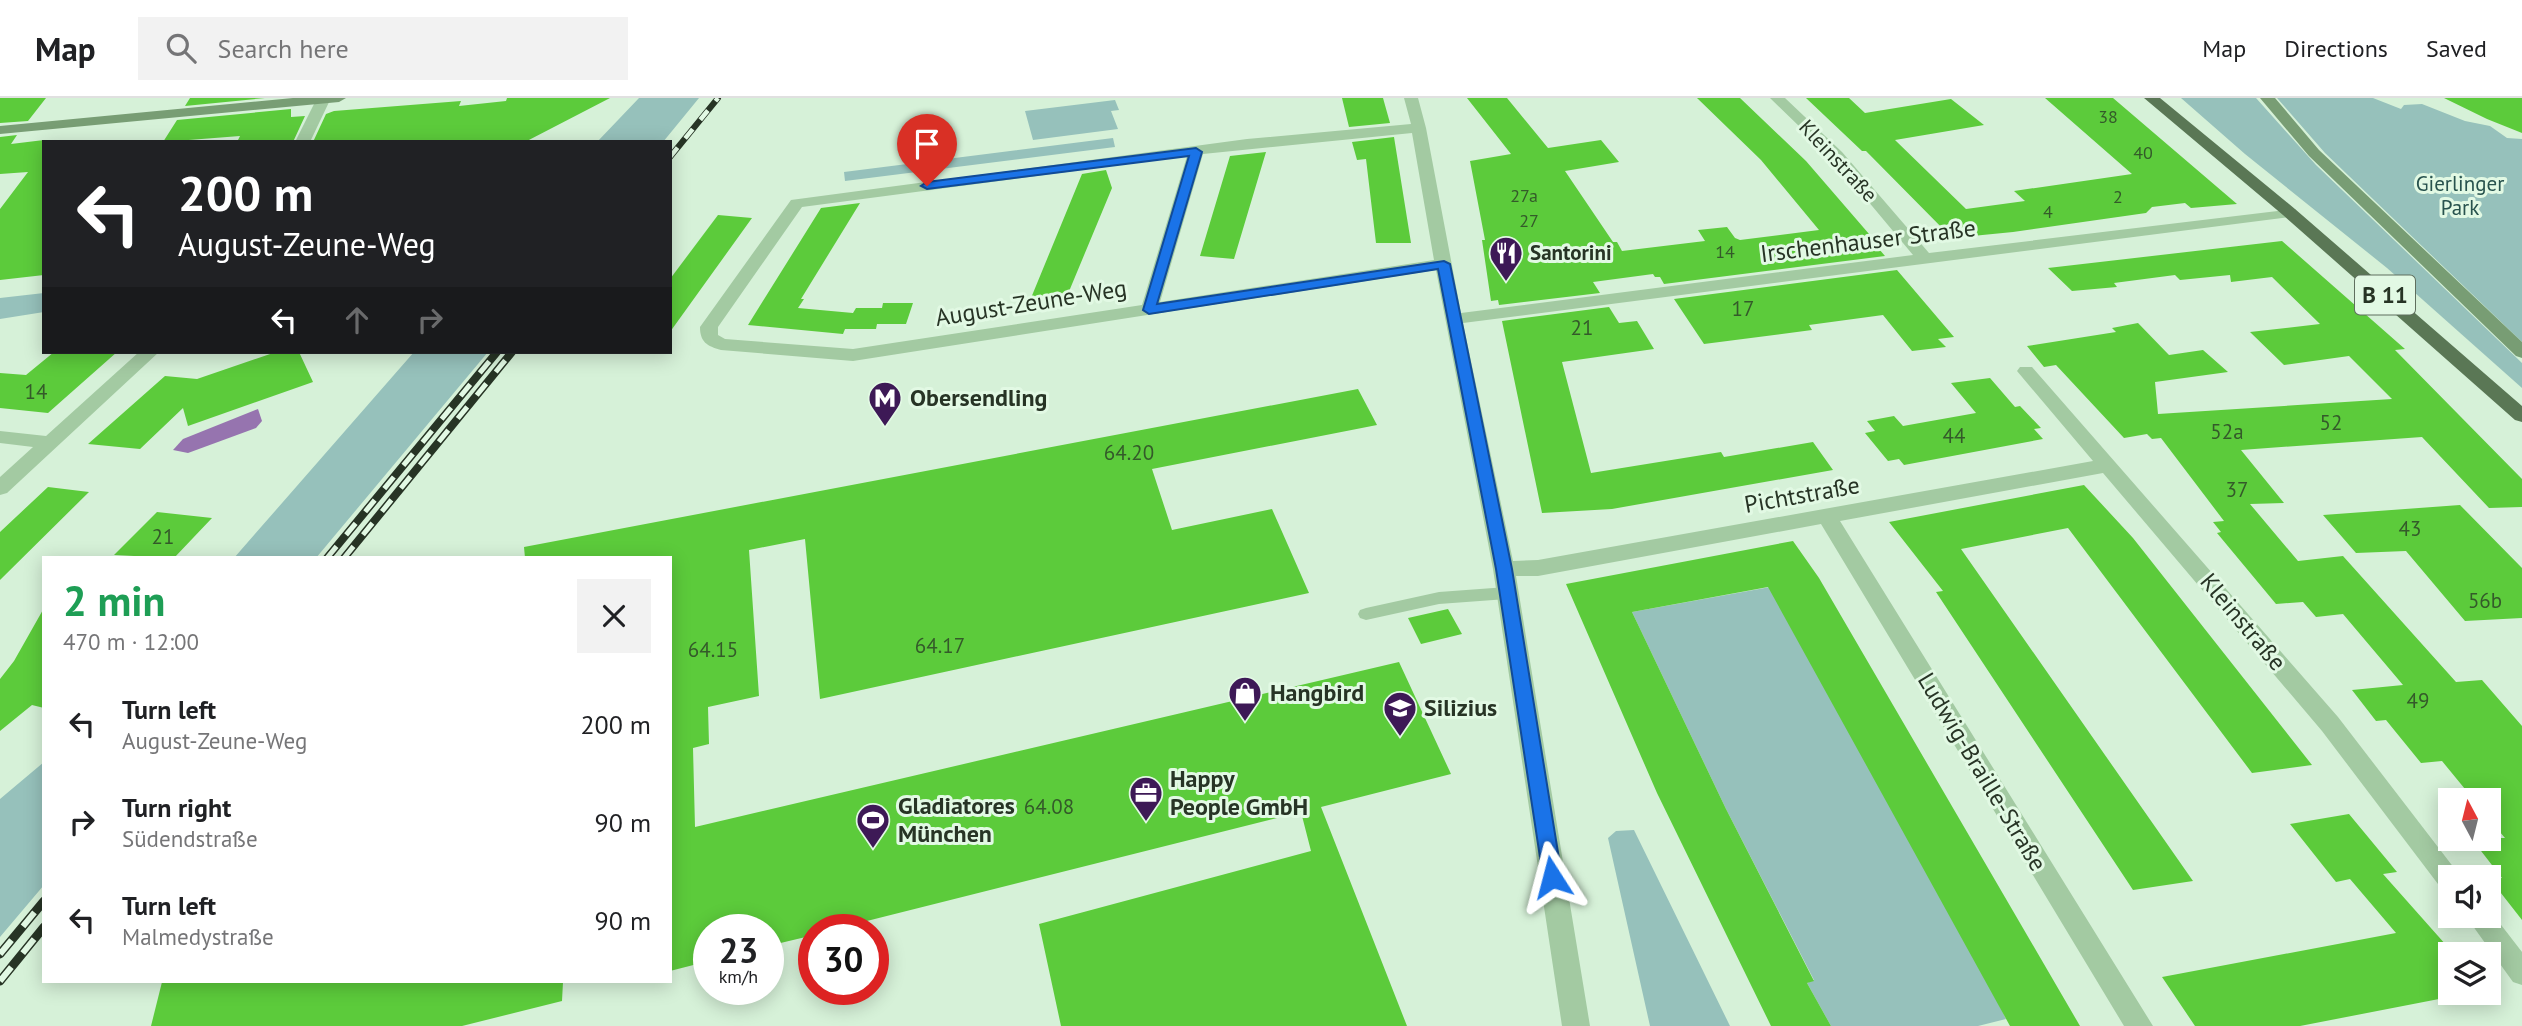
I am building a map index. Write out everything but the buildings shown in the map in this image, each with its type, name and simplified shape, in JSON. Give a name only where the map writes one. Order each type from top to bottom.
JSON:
[{"type":"main road","name":"B 11","points":[[2151,98],[2289,212],[2522,416]]},
{"type":"street","points":[[0,130],[282,101],[339,98]]},
{"type":"street","points":[[1411,98],[1504,569],[1576,1026]]},
{"type":"street","name":"Kleinstraße","points":[[1777,98],[1837,155],[1924,258]]},
{"type":"street","points":[[2267,98],[2314,153],[2522,352]]},
{"type":"street","points":[[303,140],[323,100]]},
{"type":"street","points":[[1149,310],[1196,152],[1310,137],[1419,128]]},
{"type":"street","name":"August-Zeune-Weg","points":[[1196,152],[797,203],[709,327],[709,338],[721,344],[853,355],[1444,264]]},
{"type":"street","name":"Irschenhauser Straße","points":[[1453,319],[2289,212]]},
{"type":"street","points":[[0,488],[148,354]]},
{"type":"street","name":"Kleinstraße","points":[[2026,371],[2330,724],[2438,865]]},
{"type":"street","points":[[0,437],[50,443]]},
{"type":"street","name":"Pichtstraße","points":[[1504,569],[1538,568],[2109,465]]},
{"type":"street","name":"Ludwig-Braille-Straße","points":[[1827,517],[2140,1026]]},
{"type":"street","points":[[2488,928],[2522,973]]},
{"type":"lane","points":[[1366,614],[1439,598],[1507,593]]},
{"type":"green space","points":[[639,98],[699,98],[665,140],[599,140]]},
{"type":"green space","points":[[2181,98],[2256,98],[2316,165],[2522,363],[2522,388],[2387,268],[2245,154]]},
{"type":"green space","name":"Gierlinger Park","points":[[2277,98],[2373,98],[2401,109],[2404,105],[2422,104],[2465,121],[2490,126],[2507,138],[2522,139],[2522,342],[2325,153]]},
{"type":"green space","points":[[1115,100],[1119,110],[1111,111],[1118,129],[1033,140],[1025,111]]},
{"type":"green space","points":[[1113,138],[1115,147],[845,181],[844,172]]},
{"type":"green space","points":[[42,293],[42,312],[0,319],[0,298]]},
{"type":"green space","points":[[412,354],[486,354],[318,556],[236,556]]},
{"type":"green space","points":[[1793,583],[2006,1019],[1978,1026],[1831,1026],[1807,983],[1814,980],[1726,809],[1632,612]]},
{"type":"green space","points":[[42,764],[42,887],[0,937],[0,799]]},
{"type":"green space","points":[[1634,830],[1730,1026],[1650,1026],[1608,838],[1616,831]]},
{"type":"shaded area","points":[[258,409],[262,421],[256,428],[188,453],[173,450],[183,439]]},
{"type":"railway","points":[[672,155],[718,98]]},
{"type":"railway","points":[[329,556],[495,354]]},
{"type":"railway","points":[[346,556],[510,354]]},
{"type":"railway","points":[[0,954],[42,903]]},
{"type":"railway","points":[[0,981],[42,929]]},
{"type":"place","name":"Santorini","points":[[1506,283]]},
{"type":"place","name":"Obersendling","points":[[885,428]]},
{"type":"place","name":"Hangbird","points":[[1245,723]]},
{"type":"place","name":"Silizius","points":[[1400,738]]},
{"type":"place","name":"Happy People GmbH","points":[[1146,823]]},
{"type":"place","name":"Gladiatores München","points":[[873,850]]},
{"type":"route","points":[[927,186],[1196,152],[1149,310],[1444,264],[1504,569],[1552,877]]}]
